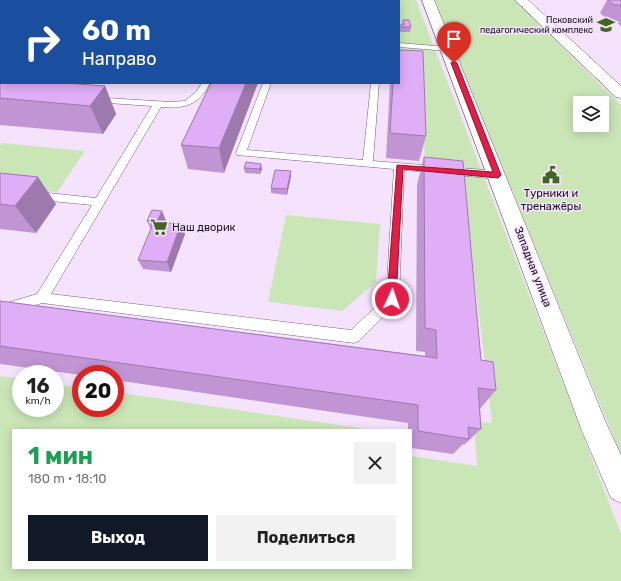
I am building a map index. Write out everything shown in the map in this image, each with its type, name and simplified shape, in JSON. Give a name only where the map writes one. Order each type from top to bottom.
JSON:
[{"type":"street","name":"Западная улица","points":[[428,0],[498,175],[596,431],[621,488]]},
{"type":"street","points":[[521,0],[621,94]]},
{"type":"lane","points":[[400,45],[448,49]]},
{"type":"lane","points":[[87,98],[170,105],[187,103],[200,94],[205,84]]},
{"type":"lane","points":[[267,84],[241,153],[498,175]]},
{"type":"lane","points":[[368,164],[375,84]]},
{"type":"lane","points":[[42,298],[158,104]]},
{"type":"lane","points":[[0,311],[42,298],[354,337],[392,299],[399,167]]},
{"type":"lane","points":[[0,192],[100,202]]},
{"type":"green space","points":[[400,0],[416,0],[621,534],[621,581],[0,581],[0,376],[12,378],[12,417],[64,417],[64,385],[72,387],[72,417],[124,417],[124,393],[366,429],[12,429],[12,569],[412,569],[412,456],[477,466],[474,421],[492,423],[463,183],[425,179],[422,72],[400,70]]},
{"type":"green space","points":[[433,0],[514,0],[621,105],[621,455]]},
{"type":"green space","points":[[2,143],[85,151],[57,192],[0,187],[0,146]]},
{"type":"green space","points":[[286,215],[380,224],[376,282],[342,311],[268,302]]},
{"type":"building","points":[[608,0],[621,0],[621,6],[614,5]]},
{"type":"building","points":[[403,20],[409,20],[411,27],[400,27],[400,25],[404,25]]},
{"type":"building","points":[[400,50],[423,51],[426,136],[390,133],[393,84],[400,84]]},
{"type":"building","points":[[0,84],[79,84],[105,86],[90,106],[0,98]]},
{"type":"building","points":[[211,84],[246,84],[219,148],[181,145]]},
{"type":"building","points":[[424,157],[463,161],[481,360],[493,362],[496,390],[478,388],[481,429],[468,427],[469,439],[418,431],[418,405],[0,346],[0,301],[437,358],[436,330],[425,328]]},
{"type":"building","points":[[246,162],[261,164],[260,169],[244,168]]},
{"type":"building","points":[[275,170],[291,171],[287,189],[271,188]]},
{"type":"building","points":[[0,173],[38,177],[15,206],[0,204]]},
{"type":"building","points":[[152,210],[162,211],[157,222],[181,224],[167,262],[138,260],[154,221],[147,221]]},
{"type":"place","name":"Псковский педагогический комплекс","points":[[606,25]]},
{"type":"place","name":"Турники и тренажёры","points":[[551,175]]},
{"type":"place","name":"Наш дворик","points":[[159,227]]},
{"type":"route","points":[[392,299],[399,167],[498,175],[454,63]]}]
